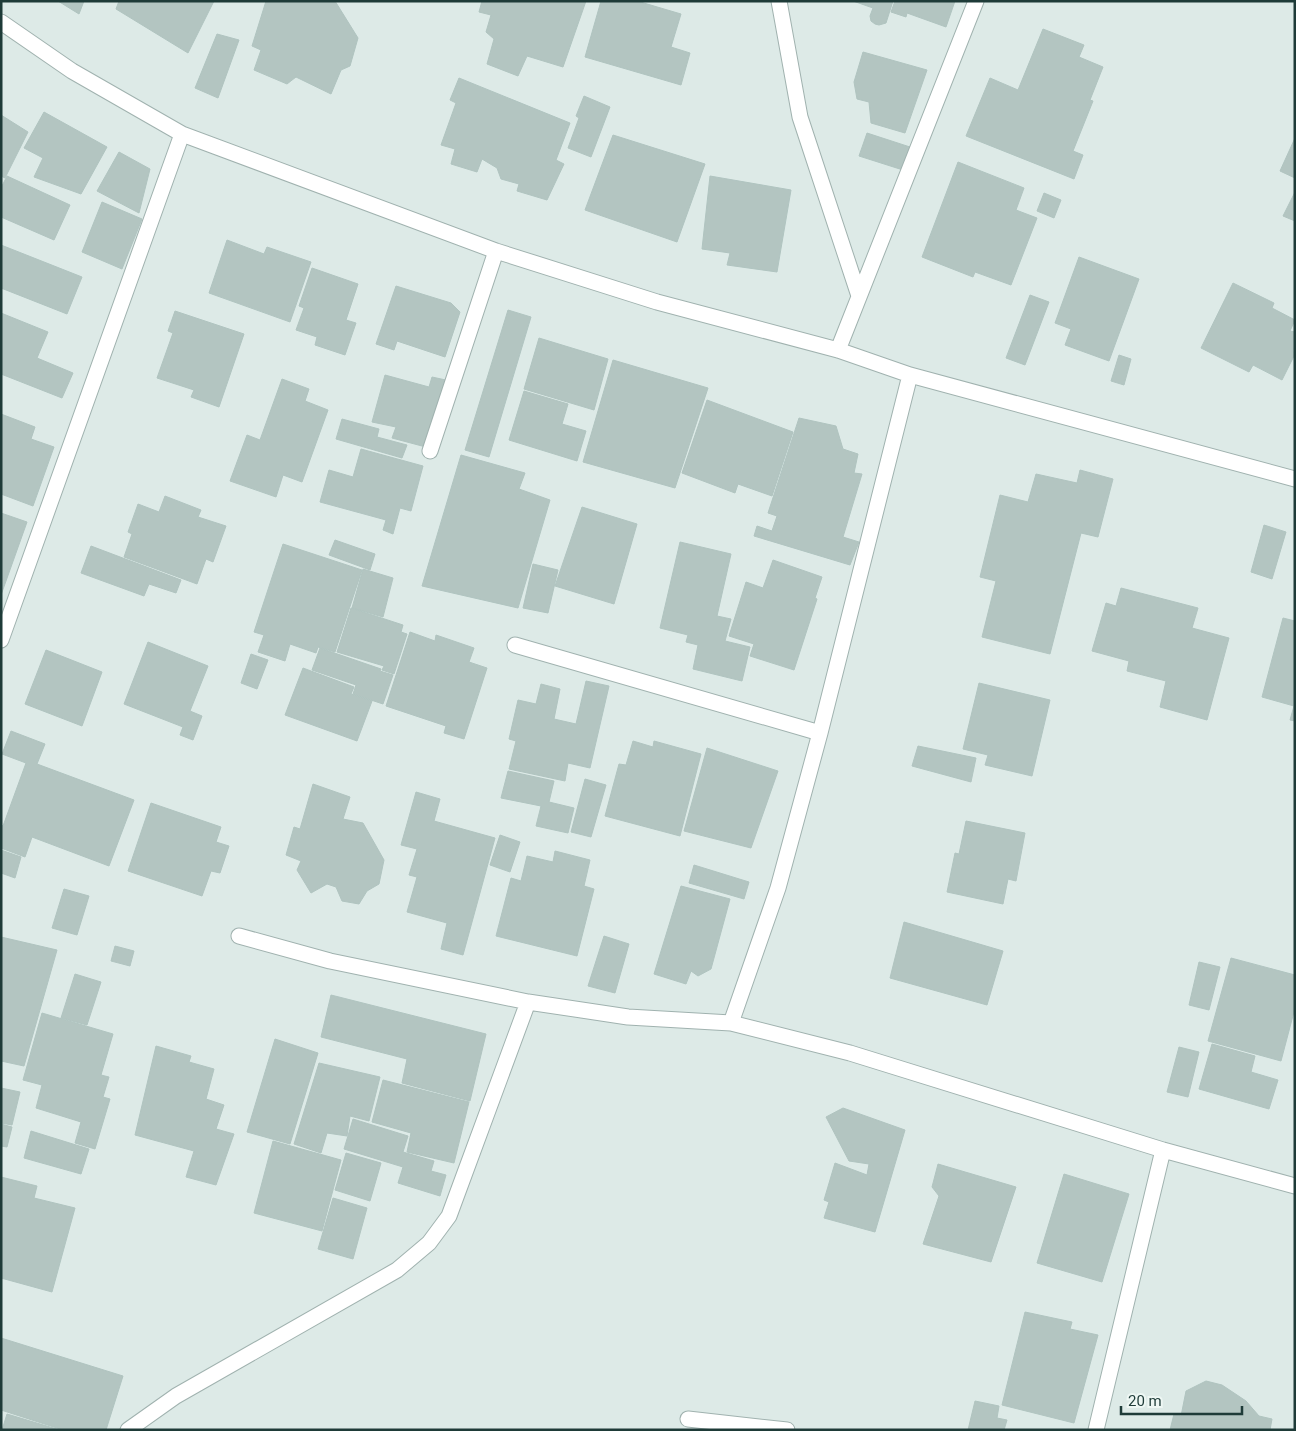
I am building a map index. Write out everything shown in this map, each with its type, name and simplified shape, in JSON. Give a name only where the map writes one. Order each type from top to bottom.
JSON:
[{"type":"street","points":[[779,1],[800,117],[859,296]]},
{"type":"street","points":[[838,350],[976,1]]},
{"type":"street","points":[[1,22],[72,71],[182,134],[496,250],[657,302],[838,350],[910,376],[1295,479]]},
{"type":"street","points":[[1,640],[182,134]]},
{"type":"street","points":[[430,451],[496,250]]},
{"type":"street","points":[[731,1023],[778,888],[820,733],[910,376]]},
{"type":"street","points":[[515,645],[820,733]]},
{"type":"street","points":[[239,936],[330,961],[528,1002],[628,1017],[731,1023],[850,1053],[1163,1150],[1295,1186]]},
{"type":"street","points":[[128,1430],[176,1396],[397,1270],[429,1243],[449,1216],[528,1002]]},
{"type":"street","points":[[1096,1430],[1163,1150]]},
{"type":"street","points":[[688,1419],[787,1430]]},
{"type":"building","points":[[58,1],[84,1],[79,14]]},
{"type":"building","points":[[119,1],[214,1],[188,53],[116,9]]},
{"type":"building","points":[[266,1],[335,1],[358,38],[350,66],[341,70],[331,94],[296,77],[287,84],[254,70],[261,50],[252,46]]},
{"type":"building","points":[[482,1],[586,1],[563,67],[527,56],[518,76],[487,64],[494,39],[486,32],[491,15],[479,12]]},
{"type":"building","points":[[601,1],[637,1],[681,14],[671,47],[690,53],[681,85],[585,57]]},
{"type":"building","points":[[853,1],[893,1],[886,23],[879,25],[871,21],[870,16],[873,8]]},
{"type":"building","points":[[895,1],[955,1],[946,27],[907,13],[906,17],[891,12]]},
{"type":"building","points":[[1043,29],[1084,45],[1079,57],[1103,67],[1090,100],[1093,101],[1073,151],[1083,155],[1074,179],[966,136],[990,78],[1018,90]]},
{"type":"building","points":[[217,34],[239,40],[218,98],[195,88]]},
{"type":"building","points":[[863,52],[927,70],[905,133],[871,123],[869,102],[857,99],[854,82]]},
{"type":"building","points":[[459,78],[570,123],[556,160],[564,164],[547,200],[517,191],[519,184],[501,179],[497,168],[482,159],[477,172],[451,164],[455,149],[441,145],[456,103],[450,100]]},
{"type":"building","points":[[584,96],[610,107],[591,157],[568,148],[579,118],[576,116]]},
{"type":"building","points":[[44,112],[107,147],[81,194],[34,177],[43,158],[24,148]]},
{"type":"building","points":[[1,115],[28,132],[5,178],[1,176]]},
{"type":"building","points":[[867,133],[910,147],[903,170],[859,156]]},
{"type":"building","points":[[613,135],[705,164],[677,242],[585,210]]},
{"type":"building","points":[[1295,138],[1295,178],[1280,171]]},
{"type":"building","points":[[119,152],[150,169],[139,213],[97,191]]},
{"type":"building","points":[[958,162],[1024,188],[1016,210],[1037,218],[1011,285],[975,272],[973,277],[922,257]]},
{"type":"building","points":[[7,176],[70,205],[54,240],[1,217],[1,188]]},
{"type":"building","points":[[710,176],[791,190],[777,272],[727,265],[730,253],[702,249]]},
{"type":"building","points":[[1295,192],[1295,221],[1283,216]]},
{"type":"building","points":[[1044,193],[1061,200],[1054,218],[1037,211]]},
{"type":"building","points":[[102,202],[142,219],[122,269],[82,252]]},
{"type":"building","points":[[227,240],[264,254],[267,247],[311,262],[290,322],[209,293]]},
{"type":"building","points":[[1,245],[82,277],[67,314],[1,288]]},
{"type":"building","points":[[1079,257],[1139,279],[1109,361],[1065,345],[1071,329],[1055,323]]},
{"type":"building","points":[[312,268],[358,284],[346,320],[356,323],[345,355],[315,345],[317,337],[296,330],[304,308],[299,306]]},
{"type":"building","points":[[1233,283],[1274,303],[1272,308],[1295,320],[1290,331],[1295,332],[1295,347],[1293,351],[1295,354],[1282,380],[1253,365],[1249,372],[1201,348]]},
{"type":"building","points":[[396,286],[451,303],[460,312],[445,357],[397,341],[394,350],[376,344]]},
{"type":"building","points":[[1030,295],[1049,302],[1025,365],[1006,358]]},
{"type":"building","points":[[508,310],[531,317],[489,457],[465,450]]},
{"type":"building","points":[[175,311],[244,334],[219,407],[191,397],[194,390],[157,378],[173,333],[168,331]]},
{"type":"building","points":[[1,313],[48,332],[37,358],[73,373],[62,398],[1,374]]},
{"type":"building","points":[[539,338],[608,359],[594,410],[524,389]]},
{"type":"building","points":[[1119,355],[1131,359],[1124,385],[1111,381]]},
{"type":"building","points":[[613,360],[708,388],[675,488],[583,462]]},
{"type":"building","points":[[385,375],[429,387],[432,377],[455,382],[437,450],[392,438],[396,427],[372,422]]},
{"type":"building","points":[[282,379],[309,389],[305,401],[328,410],[302,482],[283,475],[276,497],[230,481],[247,435],[260,440]]},
{"type":"building","points":[[524,391],[568,404],[562,424],[586,431],[577,461],[509,440]]},
{"type":"building","points":[[707,400],[793,432],[772,496],[738,484],[735,493],[682,473]]},
{"type":"building","points":[[1,414],[35,427],[31,439],[54,447],[33,506],[1,494]]},
{"type":"building","points":[[799,418],[836,426],[843,449],[858,454],[854,473],[862,474],[843,537],[859,542],[850,565],[754,536],[757,526],[772,531],[777,516],[768,513]]},
{"type":"building","points":[[342,419],[379,429],[377,437],[407,445],[402,458],[336,439]]},
{"type":"building","points":[[361,449],[423,466],[411,511],[400,508],[393,534],[383,530],[386,520],[320,502],[329,470],[353,477]]},
{"type":"building","points":[[461,455],[525,473],[519,489],[550,500],[518,608],[422,586]]},
{"type":"building","points":[[1080,470],[1113,479],[1098,537],[1081,533],[1050,654],[982,637],[996,581],[980,577],[1000,495],[1028,502],[1036,474],[1077,483]]},
{"type":"building","points":[[165,496],[201,510],[198,517],[226,526],[213,562],[206,559],[197,584],[124,557],[132,534],[128,532],[138,504],[159,512]]},
{"type":"building","points":[[582,507],[637,524],[614,604],[555,586]]},
{"type":"building","points":[[1,513],[27,522],[1,595]]},
{"type":"building","points":[[1264,525],[1286,532],[1272,579],[1251,572]]},
{"type":"building","points":[[335,540],[375,554],[370,570],[329,555]]},
{"type":"building","points":[[680,542],[731,554],[717,616],[731,619],[725,641],[750,647],[742,681],[693,669],[698,645],[686,642],[688,635],[660,628]]},
{"type":"building","points":[[283,544],[362,570],[335,652],[318,647],[316,653],[290,644],[285,661],[258,652],[264,635],[254,632]]},
{"type":"building","points":[[91,546],[181,580],[176,593],[149,584],[144,596],[81,573]]},
{"type":"building","points":[[773,560],[822,577],[815,598],[817,599],[794,670],[750,656],[754,644],[729,636],[746,582],[763,588]]},
{"type":"building","points":[[533,564],[558,570],[548,613],[523,608]]},
{"type":"building","points":[[363,569],[393,578],[383,617],[352,608]]},
{"type":"building","points":[[1121,588],[1198,608],[1192,628],[1229,638],[1207,720],[1160,707],[1166,681],[1127,671],[1129,661],[1092,651],[1106,603],[1116,606]]},
{"type":"building","points":[[351,608],[403,625],[401,632],[407,634],[394,674],[382,670],[384,666],[337,652]]},
{"type":"building","points":[[1283,618],[1295,621],[1295,721],[1290,720],[1294,706],[1262,697]]},
{"type":"building","points":[[410,632],[435,641],[436,635],[474,648],[469,662],[487,668],[464,739],[444,733],[446,726],[386,706]]},
{"type":"building","points":[[148,642],[208,666],[190,711],[202,716],[193,740],[180,735],[183,727],[124,704]]},
{"type":"building","points":[[320,648],[393,675],[383,704],[353,694],[356,685],[312,670]]},
{"type":"building","points":[[46,650],[102,672],[82,726],[25,704]]},
{"type":"building","points":[[251,654],[268,660],[257,689],[241,683]]},
{"type":"building","points":[[303,668],[354,687],[351,694],[372,701],[357,741],[285,715]]},
{"type":"building","points":[[586,681],[609,686],[590,768],[568,763],[565,781],[509,769],[516,741],[509,739],[518,700],[536,704],[541,684],[560,689],[554,719],[576,724]]},
{"type":"building","points":[[979,683],[1050,700],[1032,776],[985,765],[988,755],[963,749]]},
{"type":"building","points":[[11,731],[45,744],[37,764],[134,800],[109,866],[32,837],[25,857],[1,848],[1,825],[3,826],[26,763],[2,754]]},
{"type":"building","points":[[633,741],[653,747],[654,741],[701,754],[680,836],[605,816],[619,764],[626,765]]},
{"type":"building","points":[[918,746],[976,758],[971,782],[912,766]]},
{"type":"building","points":[[707,748],[778,771],[751,848],[684,831]]},
{"type":"building","points":[[508,771],[554,781],[549,802],[574,808],[568,833],[536,826],[541,806],[501,798]]},
{"type":"building","points":[[585,779],[606,785],[591,837],[571,832]]},
{"type":"building","points":[[313,784],[350,797],[343,819],[363,823],[384,860],[379,884],[367,891],[359,904],[342,901],[336,887],[327,884],[311,893],[297,870],[301,861],[286,855],[294,827],[300,829]]},
{"type":"building","points":[[416,792],[440,799],[434,821],[495,838],[463,955],[441,949],[447,923],[407,912],[417,877],[409,875],[417,849],[401,845]]},
{"type":"building","points":[[151,803],[221,827],[216,842],[229,846],[220,873],[211,871],[202,896],[128,871]]},
{"type":"building","points":[[966,821],[1025,833],[1016,881],[1008,879],[1003,904],[947,892],[955,853],[959,854]]},
{"type":"building","points":[[500,835],[520,842],[510,872],[490,865]]},
{"type":"building","points":[[1,850],[21,857],[15,878],[1,873]]},
{"type":"building","points":[[555,851],[590,860],[584,886],[594,889],[577,956],[496,936],[511,878],[521,881],[527,856],[553,862]]},
{"type":"building","points":[[694,865],[749,882],[744,899],[689,883]]},
{"type":"building","points":[[681,886],[730,899],[711,969],[698,976],[691,971],[686,984],[654,974]]},
{"type":"building","points":[[64,889],[89,896],[77,935],[52,928]]},
{"type":"building","points":[[904,922],[1003,951],[987,1005],[890,978]]},
{"type":"building","points":[[604,936],[629,944],[615,993],[588,986]]},
{"type":"building","points":[[1,937],[57,950],[24,1066],[1,1061]]},
{"type":"building","points":[[115,946],[134,951],[130,966],[111,961]]},
{"type":"building","points":[[1231,958],[1295,975],[1295,1008],[1281,1061],[1208,1041]]},
{"type":"building","points":[[1199,962],[1220,967],[1209,1010],[1189,1005]]},
{"type":"building","points":[[75,974],[101,982],[87,1025],[61,1018]]},
{"type":"building","points":[[331,995],[486,1034],[470,1101],[402,1083],[407,1059],[321,1037]]},
{"type":"building","points":[[42,1013],[113,1034],[101,1075],[109,1077],[103,1097],[110,1099],[95,1149],[75,1143],[81,1122],[36,1108],[42,1085],[23,1080]]},
{"type":"building","points":[[275,1039],[318,1053],[290,1144],[247,1132]]},
{"type":"building","points":[[1212,1044],[1255,1056],[1251,1072],[1278,1080],[1269,1109],[1199,1089]]},
{"type":"building","points":[[156,1046],[191,1056],[189,1062],[214,1069],[206,1099],[224,1105],[216,1129],[234,1134],[216,1185],[186,1177],[194,1151],[135,1135]]},
{"type":"building","points":[[1179,1047],[1199,1052],[1188,1097],[1167,1092]]},
{"type":"building","points":[[319,1063],[380,1077],[369,1121],[350,1116],[347,1136],[327,1133],[321,1153],[294,1144]]},
{"type":"building","points":[[383,1080],[469,1102],[454,1163],[407,1152],[411,1133],[372,1122]]},
{"type":"building","points":[[1,1088],[20,1092],[12,1125],[1,1123]]},
{"type":"building","points":[[843,1108],[905,1130],[875,1232],[824,1218],[829,1202],[824,1200],[835,1163],[867,1175],[869,1164],[849,1161],[826,1117]]},
{"type":"building","points":[[353,1119],[408,1136],[403,1152],[434,1161],[431,1171],[446,1175],[440,1196],[398,1183],[403,1167],[344,1149]]},
{"type":"building","points":[[1,1124],[12,1127],[7,1147],[1,1146]]},
{"type":"building","points":[[31,1131],[89,1149],[81,1174],[24,1158]]},
{"type":"building","points":[[273,1141],[341,1160],[322,1231],[254,1213]]},
{"type":"building","points":[[346,1153],[381,1163],[370,1201],[335,1190]]},
{"type":"building","points":[[938,1164],[1016,1187],[991,1262],[923,1244],[939,1196],[932,1187]]},
{"type":"building","points":[[1064,1174],[1129,1194],[1102,1282],[1037,1263]]},
{"type":"building","points":[[1,1177],[37,1186],[34,1198],[75,1208],[52,1292],[1,1278]]},
{"type":"building","points":[[333,1198],[367,1208],[353,1259],[318,1249]]},
{"type":"building","points":[[1025,1312],[1072,1322],[1070,1329],[1098,1335],[1074,1423],[1002,1405]]},
{"type":"building","points":[[1,1338],[123,1376],[106,1430],[63,1430],[1,1410]]},
{"type":"building","points":[[1206,1381],[1222,1385],[1246,1401],[1259,1416],[1272,1419],[1270,1430],[1170,1430],[1174,1414],[1181,1416],[1186,1391]]},
{"type":"building","points":[[975,1401],[999,1406],[997,1418],[1007,1420],[1004,1430],[968,1430]]},
{"type":"building","points":[[7,1414],[60,1430],[2,1430]]}]
